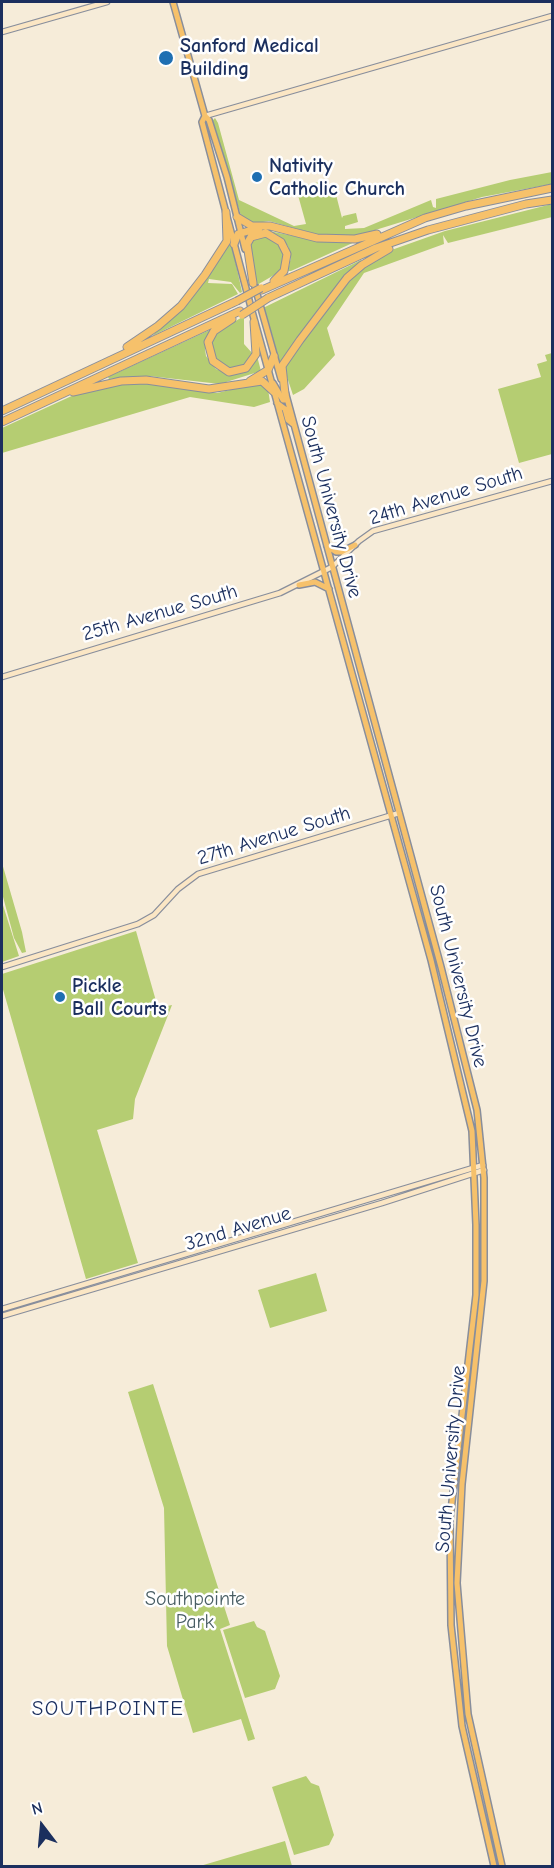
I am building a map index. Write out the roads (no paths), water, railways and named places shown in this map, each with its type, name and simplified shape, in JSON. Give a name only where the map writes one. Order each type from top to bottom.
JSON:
[{"type":"highway","points":[[237,217],[252,226],[264,226],[297,235],[336,240],[355,239],[400,228],[466,206],[552,188]]},
{"type":"highway","points":[[254,322],[257,343],[252,361],[239,371],[229,372],[217,366],[208,348],[210,336],[220,326],[268,298],[376,248],[443,226],[552,200]]},
{"type":"highway","points":[[100,363],[158,327],[181,306],[227,242],[226,212]]},
{"type":"highway","points":[[234,244],[236,236],[264,226]]},
{"type":"highway","points":[[286,397],[282,366],[347,278],[383,251],[443,226]]},
{"type":"highway","points":[[2,411],[100,363],[400,228]]},
{"type":"highway","points":[[253,283],[247,244],[251,237],[266,233],[281,242],[287,254],[287,262],[284,272],[278,279],[262,289]]},
{"type":"highway","points":[[2,422],[241,313]]},
{"type":"highway","points":[[234,387],[268,370],[274,356]]},
{"type":"highway","points":[[59,395],[127,380],[159,381],[208,389],[234,387],[262,381],[274,392]]},
{"type":"main road","name":"South University Drive","points":[[173,2],[205,116],[209,120],[228,177],[253,283],[439,957],[477,1110],[484,1167],[483,1300],[462,1484],[457,1583],[468,1713],[502,1866]]},
{"type":"main road","name":"South University Drive","points":[[205,116],[202,122],[218,176],[254,322],[422,927],[472,1131],[476,1295],[450,1519],[451,1625],[462,1726],[494,1866]]},
{"type":"main road","points":[[218,176],[224,178],[237,217]]},
{"type":"main road","points":[[271,382],[277,387],[283,400],[286,397]]},
{"type":"main road","points":[[276,402],[285,409],[288,420],[293,424]]},
{"type":"main road","points":[[325,543],[336,552],[355,545]]},
{"type":"main road","points":[[299,585],[315,582],[328,589]]},
{"type":"main road","points":[[337,619],[342,623],[348,645],[355,651]]},
{"type":"main road","points":[[348,657],[353,659],[363,683]]},
{"type":"main road","points":[[407,872],[413,879],[416,894],[423,898]]},
{"type":"main road","points":[[422,927],[427,929],[434,953],[439,957]]},
{"type":"street","points":[[2,32],[107,2]]},
{"type":"street","points":[[205,116],[552,16]]},
{"type":"street","name":"24th Avenue South","points":[[323,570],[332,567],[366,535],[381,528],[552,481]]},
{"type":"street","name":"25th Avenue South","points":[[2,676],[280,593],[299,585],[323,570]]},
{"type":"street","name":"27th Avenue South","points":[[2,967],[138,924],[154,915],[194,876],[399,813]]},
{"type":"street","name":"32nd Avenue","points":[[2,1316],[377,1204],[484,1167]]},
{"type":"street","name":"32nd Avenue","points":[[2,1308],[474,1171]]},
{"type":"place","name":"Sanford Medical Building","points":[[166,58]]},
{"type":"place","name":"Nativity Catholic Church","points":[[257,177]]},
{"type":"place","name":"Pickle Ball Courts","points":[[60,997]]},
{"type":"district","name":"SOUTHPOINTE","points":[[108,1709]]},
{"type":"park label","name":"Southpointe Park","points":[[195,1610]]}]
